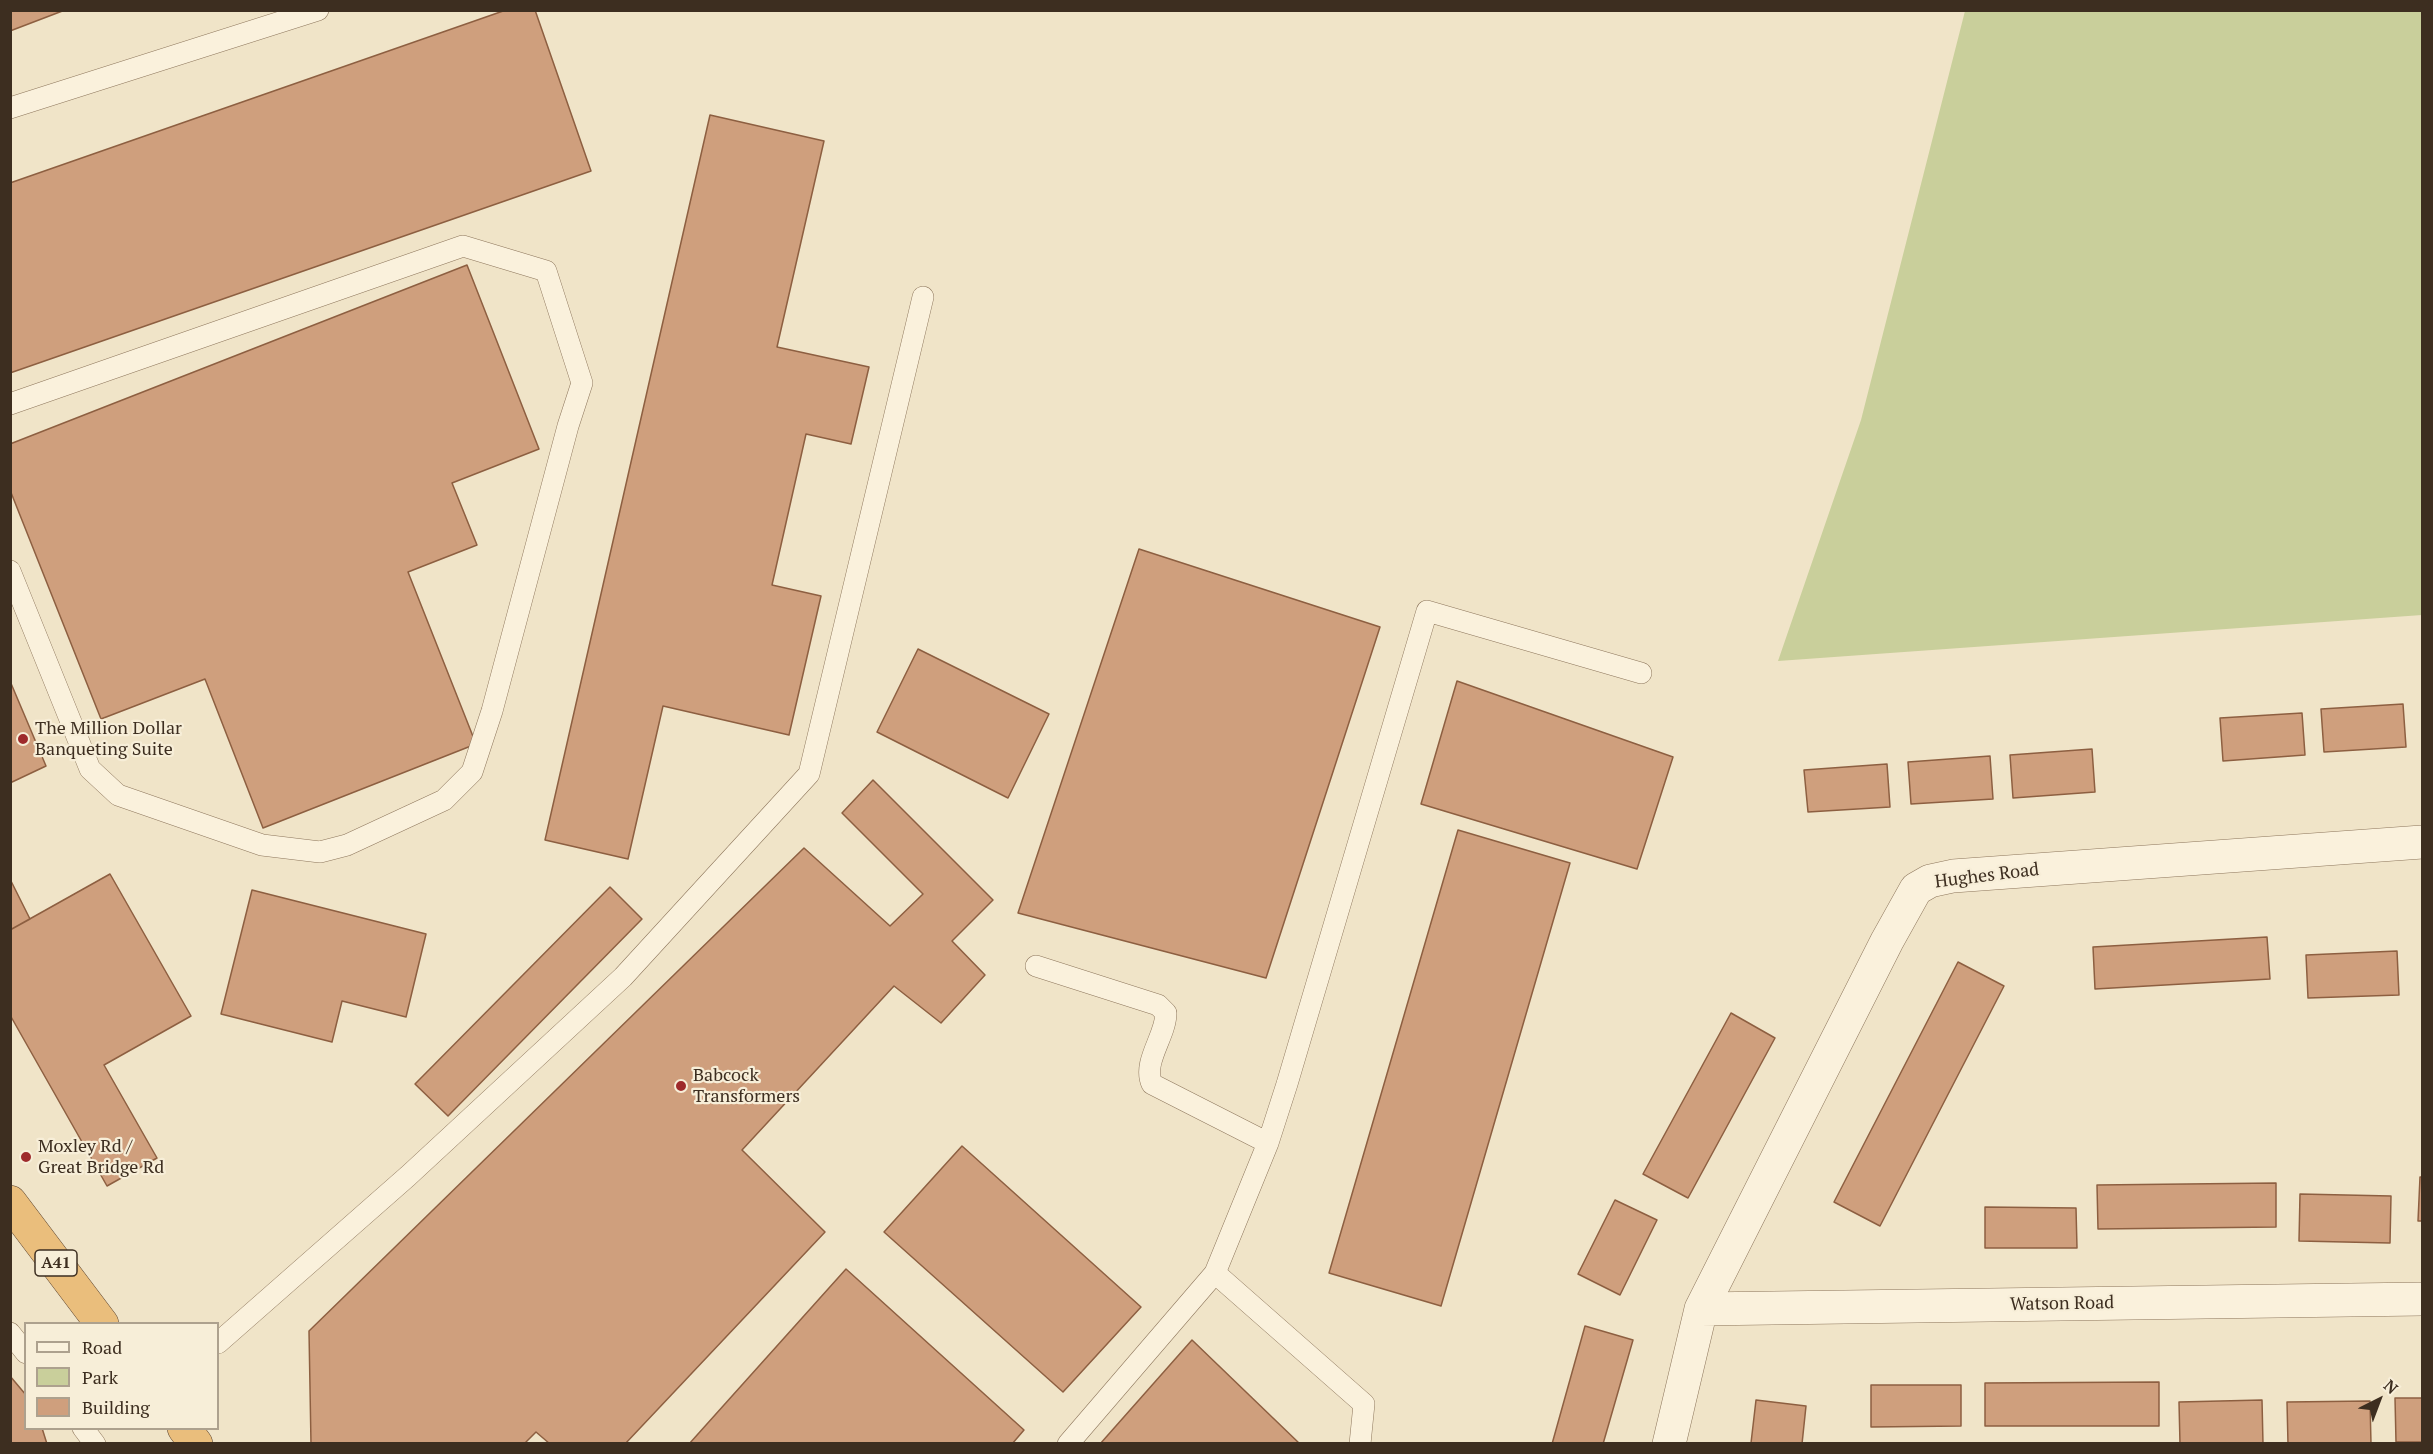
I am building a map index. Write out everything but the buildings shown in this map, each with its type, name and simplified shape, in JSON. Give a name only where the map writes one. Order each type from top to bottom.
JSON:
[{"type":"highway","name":"A41","points":[[10,1202],[101,1322]]},
{"type":"highway","points":[[186,1430],[196,1443]]},
{"type":"street","name":"Hughes Road","points":[[1670,1443],[1701,1310],[1892,932],[1916,889],[1930,881],[1953,876],[2422,842]]},
{"type":"street","name":"Watson Road","points":[[1701,1310],[2422,1299]]},
{"type":"lane","points":[[10,108],[318,10]]},
{"type":"lane","points":[[10,404],[463,246],[546,270],[582,383],[568,426],[492,711],[472,772],[444,800],[347,845],[320,852],[262,844],[118,795],[103,784],[90,769],[10,571]]},
{"type":"lane","points":[[219,1342],[408,1176],[623,977],[809,774],[923,297]]},
{"type":"lane","points":[[1068,1443],[1215,1273],[1268,1143],[1427,611],[1641,674]]},
{"type":"lane","points":[[1036,966],[1158,1005],[1166,1013],[1166,1023],[1150,1068],[1149,1077],[1152,1084],[1268,1143]]},
{"type":"lane","points":[[1215,1273],[1364,1404],[1359,1443]]},
{"type":"lane","points":[[10,1333],[24,1350]]},
{"type":"lane","points":[[85,1430],[95,1443]]},
{"type":"green space","points":[[1965,11],[2422,11],[2422,615],[1778,661],[1861,420]]},
{"type":"place","name":"The Million Dollar Banqueting Suite","points":[[23,739]]},
{"type":"place","name":"Babcock Transformers","points":[[681,1086]]},
{"type":"place","name":"Moxley Rd / Great Bridge Rd","points":[[26,1157]]}]
